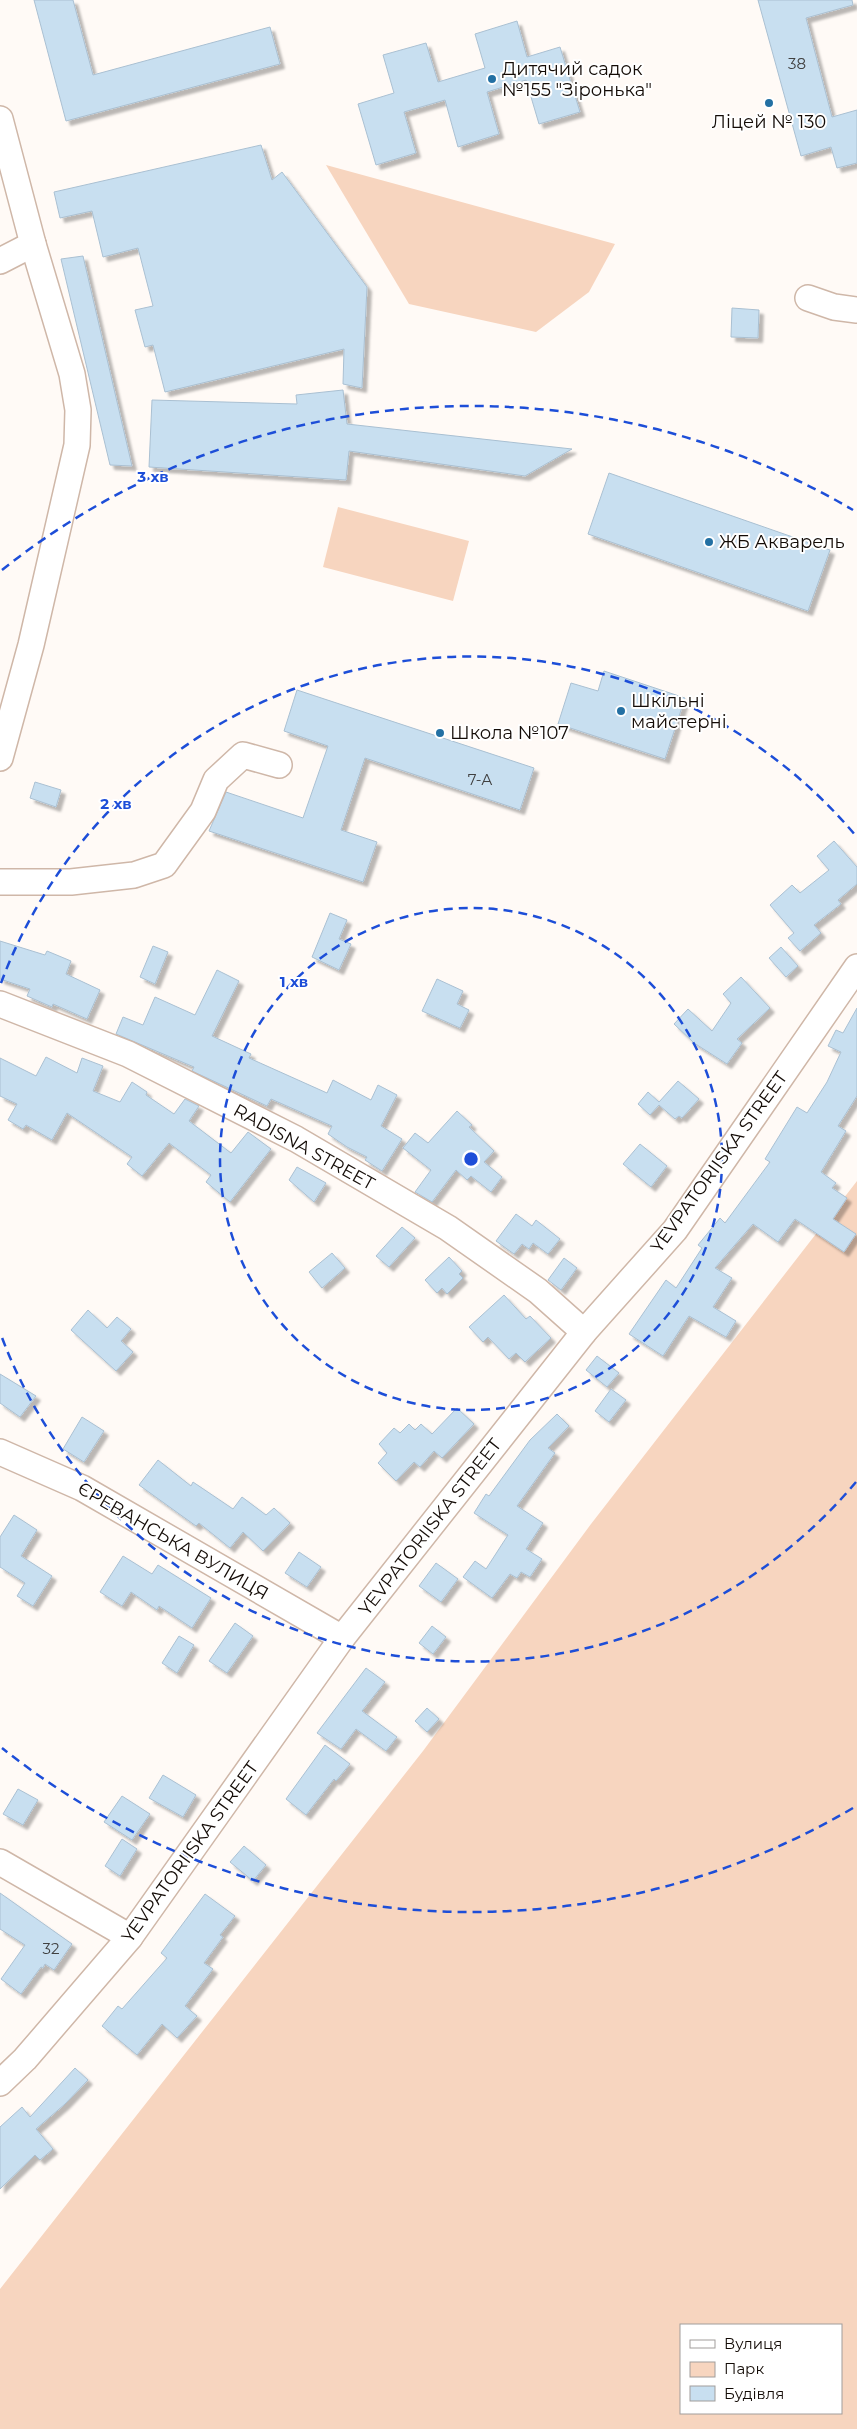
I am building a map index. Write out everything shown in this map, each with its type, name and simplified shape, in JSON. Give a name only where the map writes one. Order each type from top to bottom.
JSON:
[{"type":"street","points":[[0,119],[32,244],[72,374],[78,410],[77,445],[31,645],[0,758]]},
{"type":"street","points":[[0,261],[32,244]]},
{"type":"street","points":[[808,298],[834,307],[857,310]]},
{"type":"street","points":[[0,882],[71,882],[134,875],[164,864],[203,811],[216,780],[242,755],[279,765]]},
{"type":"street","name":"YEVPATORIISKA STREET","points":[[0,2084],[25,2059],[130,1937],[342,1638],[584,1332],[675,1230],[857,967]]},
{"type":"street","name":"RADISNA STREET","points":[[0,1004],[128,1054],[296,1139],[448,1228],[538,1291],[584,1332]]},
{"type":"street","name":"ЄРЕВАНСЬКА ВУЛИЦЯ","points":[[0,1452],[82,1488],[342,1638]]},
{"type":"street","points":[[0,1862],[130,1937]]},
{"type":"green space","points":[[326,165],[615,244],[589,292],[536,332],[409,304]]},
{"type":"green space","points":[[338,507],[469,541],[453,601],[323,567]]},
{"type":"green space","points":[[857,1181],[857,2429],[0,2429],[0,2289],[423,1751],[591,1524]]},
{"type":"building","points":[[34,0],[73,0],[93,75],[270,27],[280,64],[66,121]]},
{"type":"building","points":[[758,0],[852,0],[853,5],[806,18],[832,117],[857,110],[857,163],[837,168],[831,147],[801,156]]},
{"type":"building","points":[[517,21],[527,57],[560,47],[580,112],[539,124],[526,80],[487,92],[499,134],[458,147],[445,100],[404,112],[416,153],[376,165],[358,104],[394,93],[383,55],[426,43],[438,82],[485,68],[475,34]]},
{"type":"building","points":[[261,145],[272,180],[282,172],[367,287],[362,388],[343,384],[344,349],[165,392],[153,345],[145,347],[135,310],[153,306],[138,248],[103,257],[92,211],[60,218],[54,192]]},
{"type":"building","points":[[83,256],[132,466],[110,465],[61,259]]},
{"type":"building","points":[[732,308],[759,310],[758,338],[731,337]]},
{"type":"building","points":[[343,390],[347,424],[572,449],[525,476],[349,451],[346,480],[149,467],[152,400],[297,404],[296,395]]},
{"type":"building","name":"ЖБ Акварель","points":[[609,473],[830,550],[808,611],[588,534]]},
{"type":"building","name":"Шкільні майстерні","points":[[604,671],[685,698],[665,759],[558,724],[571,683],[598,691]]},
{"type":"building","points":[[297,690],[534,768],[520,810],[365,758],[341,830],[377,842],[363,882],[209,831],[226,792],[303,818],[328,746],[284,731]]},
{"type":"building","points":[[35,782],[61,790],[56,807],[30,798]]},
{"type":"building","points":[[834,841],[857,867],[857,884],[838,900],[841,904],[814,925],[821,933],[800,951],[788,938],[794,933],[770,905],[792,885],[800,893],[829,870],[817,856]]},
{"type":"building","points":[[330,913],[347,920],[339,939],[351,944],[339,970],[312,957]]},
{"type":"building","points":[[0,941],[45,955],[47,951],[71,961],[66,974],[100,990],[87,1019],[53,1004],[52,1007],[27,996],[30,989],[0,979]]},
{"type":"building","points":[[153,946],[168,952],[155,984],[140,977]]},
{"type":"building","points":[[781,947],[798,966],[786,977],[769,958]]},
{"type":"building","points":[[217,970],[239,981],[212,1036],[251,1054],[249,1058],[327,1093],[333,1080],[371,1100],[378,1085],[397,1095],[381,1126],[402,1139],[382,1171],[365,1160],[367,1157],[347,1147],[328,1134],[332,1126],[271,1099],[267,1106],[192,1071],[194,1067],[116,1034],[123,1017],[143,1025],[155,997],[195,1015]]},
{"type":"building","points":[[741,977],[770,1008],[737,1039],[742,1043],[727,1064],[694,1043],[674,1024],[688,1009],[712,1031],[731,1003],[723,994]]},
{"type":"building","points":[[437,979],[463,991],[457,1004],[469,1010],[460,1028],[422,1011]]},
{"type":"building","points":[[857,1008],[857,1096],[838,1126],[846,1131],[821,1172],[836,1183],[832,1188],[847,1198],[833,1219],[856,1234],[844,1252],[795,1219],[778,1242],[753,1224],[715,1268],[732,1278],[713,1307],[736,1321],[726,1337],[689,1316],[663,1356],[629,1334],[666,1280],[676,1288],[702,1248],[698,1245],[720,1218],[725,1223],[770,1162],[765,1159],[797,1107],[807,1113],[827,1082],[841,1052],[828,1046],[836,1030],[843,1033]]},
{"type":"building","points":[[46,1057],[77,1073],[82,1058],[103,1066],[93,1091],[120,1102],[132,1082],[147,1092],[146,1095],[174,1114],[185,1099],[199,1106],[189,1121],[231,1153],[248,1132],[271,1149],[230,1202],[206,1182],[211,1175],[169,1143],[142,1176],[127,1164],[132,1157],[67,1113],[52,1140],[26,1125],[23,1129],[8,1120],[17,1104],[0,1096],[0,1058],[36,1076]]},
{"type":"building","points":[[678,1081],[699,1099],[682,1118],[679,1116],[675,1119],[659,1105],[650,1115],[638,1104],[648,1092],[659,1102]]},
{"type":"building","points":[[457,1111],[472,1125],[469,1127],[494,1151],[484,1162],[502,1177],[491,1192],[471,1176],[467,1180],[456,1170],[432,1202],[415,1192],[431,1170],[403,1148],[415,1133],[428,1143]]},
{"type":"building","points":[[640,1144],[667,1166],[651,1187],[623,1164]]},
{"type":"building","points":[[297,1167],[326,1183],[314,1202],[289,1180]]},
{"type":"building","points":[[516,1214],[532,1226],[536,1220],[560,1239],[548,1254],[533,1243],[529,1249],[522,1244],[514,1254],[496,1241]]},
{"type":"building","points":[[402,1227],[415,1238],[389,1267],[376,1256]]},
{"type":"building","points":[[332,1253],[345,1268],[322,1288],[309,1272]]},
{"type":"building","points":[[449,1257],[462,1271],[459,1274],[463,1278],[447,1294],[442,1288],[437,1293],[425,1280]]},
{"type":"building","points":[[564,1258],[577,1268],[561,1290],[548,1280]]},
{"type":"building","points":[[504,1295],[526,1319],[530,1316],[551,1338],[525,1362],[516,1353],[509,1359],[488,1337],[483,1342],[469,1327]]},
{"type":"building","points":[[88,1310],[107,1328],[117,1317],[131,1329],[121,1341],[133,1352],[116,1371],[71,1330]]},
{"type":"building","points":[[597,1356],[619,1373],[607,1387],[586,1370]]},
{"type":"building","points":[[0,1374],[36,1396],[20,1417],[0,1403]]},
{"type":"building","points":[[611,1389],[626,1400],[609,1422],[595,1411]]},
{"type":"building","points":[[457,1408],[474,1424],[442,1458],[434,1451],[420,1467],[414,1462],[396,1481],[378,1463],[387,1453],[379,1444],[394,1428],[400,1433],[409,1424],[415,1430],[421,1424],[432,1434]]},
{"type":"building","points":[[557,1414],[569,1426],[548,1448],[555,1453],[517,1506],[543,1523],[526,1549],[542,1559],[530,1577],[521,1572],[517,1578],[510,1574],[492,1598],[463,1577],[475,1561],[486,1569],[508,1535],[474,1513],[486,1494],[489,1496],[530,1440]]},
{"type":"building","points":[[82,1417],[104,1431],[84,1462],[63,1449]]},
{"type":"building","points":[[158,1460],[191,1486],[193,1482],[233,1509],[242,1497],[266,1515],[274,1508],[290,1523],[263,1551],[243,1532],[230,1548],[199,1523],[196,1526],[139,1485]]},
{"type":"building","points":[[14,1515],[37,1530],[21,1556],[52,1576],[33,1606],[17,1596],[25,1583],[0,1567],[0,1537]]},
{"type":"building","points":[[299,1552],[321,1567],[307,1587],[285,1573]]},
{"type":"building","points":[[123,1556],[152,1574],[158,1565],[211,1598],[192,1628],[159,1606],[157,1610],[131,1592],[122,1606],[100,1592]]},
{"type":"building","points":[[436,1563],[458,1579],[441,1602],[419,1586]]},
{"type":"building","points":[[235,1623],[253,1636],[227,1673],[209,1661]]},
{"type":"building","points":[[432,1626],[446,1637],[433,1654],[419,1643]]},
{"type":"building","points":[[179,1636],[194,1645],[177,1673],[162,1663]]},
{"type":"building","points":[[366,1668],[385,1682],[362,1711],[397,1737],[386,1751],[356,1729],[341,1749],[317,1733]]},
{"type":"building","points":[[427,1708],[439,1719],[427,1732],[415,1721]]},
{"type":"building","points":[[325,1745],[350,1764],[336,1781],[334,1779],[306,1815],[286,1799]]},
{"type":"building","points":[[163,1775],[196,1795],[183,1817],[149,1798]]},
{"type":"building","points":[[18,1789],[38,1800],[23,1825],[3,1814]]},
{"type":"building","points":[[122,1796],[150,1814],[132,1840],[104,1822]]},
{"type":"building","points":[[122,1839],[137,1849],[120,1876],[105,1866]]},
{"type":"building","points":[[244,1846],[266,1865],[253,1881],[230,1862]]},
{"type":"building","points":[[0,1893],[72,1944],[54,1970],[45,1964],[21,1994],[1,1979],[25,1945],[0,1929]]},
{"type":"building","points":[[205,1894],[235,1916],[220,1935],[223,1937],[204,1963],[213,1969],[185,2006],[197,2016],[177,2038],[162,2024],[137,2055],[102,2026],[118,2006],[122,2009],[167,1958],[161,1953]]},
{"type":"building","points":[[75,2068],[88,2080],[65,2104],[36,2129],[53,2149],[40,2160],[35,2155],[0,2189],[0,2127],[22,2107],[30,2117]]},
{"type":"place","name":"Дитячий садок №155 \"Зіронька\"","points":[[492,79]]},
{"type":"place","name":"Ліцей № 130","points":[[769,103]]},
{"type":"place","name":"ЖБ Акварель","points":[[709,542]]},
{"type":"place","name":"Шкільні майстерні","points":[[621,711]]},
{"type":"place","name":"Школа №107","points":[[440,733]]}]
